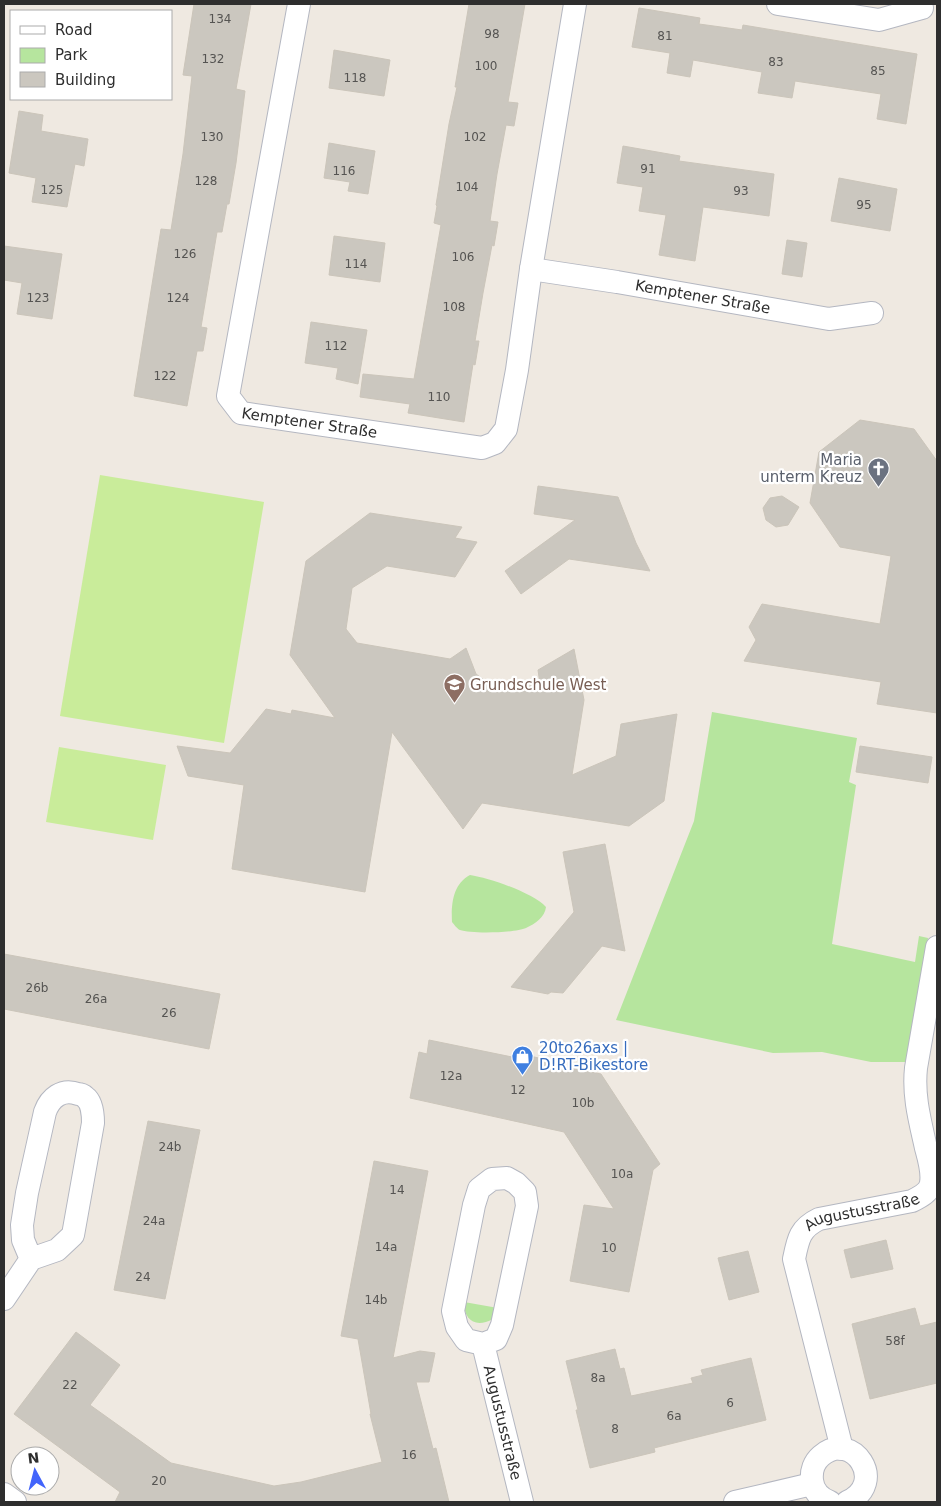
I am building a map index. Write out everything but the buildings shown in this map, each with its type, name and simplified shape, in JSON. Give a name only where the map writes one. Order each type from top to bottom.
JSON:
[{"type":"street","name":"Kemptener Straße","points":[[299,4],[228,396],[241,413],[482,448],[495,443],[506,429],[575,4]]},
{"type":"street","points":[[778,4],[879,20],[922,8]]},
{"type":"street","name":"Kemptener Straße","points":[[531,269],[828,319],[872,313]]},
{"type":"street","name":"Augustusstraße","points":[[842,1449],[794,1259],[796,1247],[808,1224],[819,1219],[912,1200],[924,1195],[932,1184],[930,1165],[917,1109],[914,1083],[937,947]]},
{"type":"street","points":[[4,1299],[31,1259],[57,1250],[73,1234],[93,1123],[93,1113],[86,1097],[75,1092],[56,1095],[49,1102],[45,1112],[22,1225],[23,1240],[31,1259]]},
{"type":"street","points":[[492,1178],[507,1178],[526,1192],[527,1206],[502,1324],[496,1339],[483,1344],[466,1340],[456,1327],[453,1311],[474,1205],[479,1189],[492,1178]]},
{"type":"street","name":"Augustusstraße","points":[[483,1344],[522,1502]]},
{"type":"street","points":[[830,1502],[816,1492],[812,1484],[811,1475],[813,1466],[818,1458],[833,1449],[850,1451],[864,1464],[866,1483],[862,1492],[852,1501]]},
{"type":"street","points":[[735,1502],[812,1484]]},
{"type":"street","points":[[4,1494],[15,1502]]},
{"type":"green space","points":[[100,475],[264,502],[224,743],[60,716]]},
{"type":"green space","points":[[712,712],[857,738],[849,782],[856,785],[832,944],[915,962],[919,936],[928,938],[908,1062],[871,1062],[822,1052],[773,1053],[616,1020],[694,821]]},
{"type":"green space","points":[[59,747],[166,765],[153,840],[46,822]]},
{"type":"green space","points":[[470,875],[488,879],[522,892],[546,907],[544,914],[533,924],[520,930],[483,932],[459,929],[452,922],[454,895],[464,879]]},
{"type":"green space","points":[[464,1302],[498,1308],[493,1319],[487,1322],[476,1323],[466,1314]]},
{"type":"place","name":"Maria unterm Kreuz","points":[[878,488]]},
{"type":"place","name":"Grundschule West","points":[[454,704]]},
{"type":"place","name":"20to26axs | D!RT-Bikestore","points":[[523,1076]]}]
